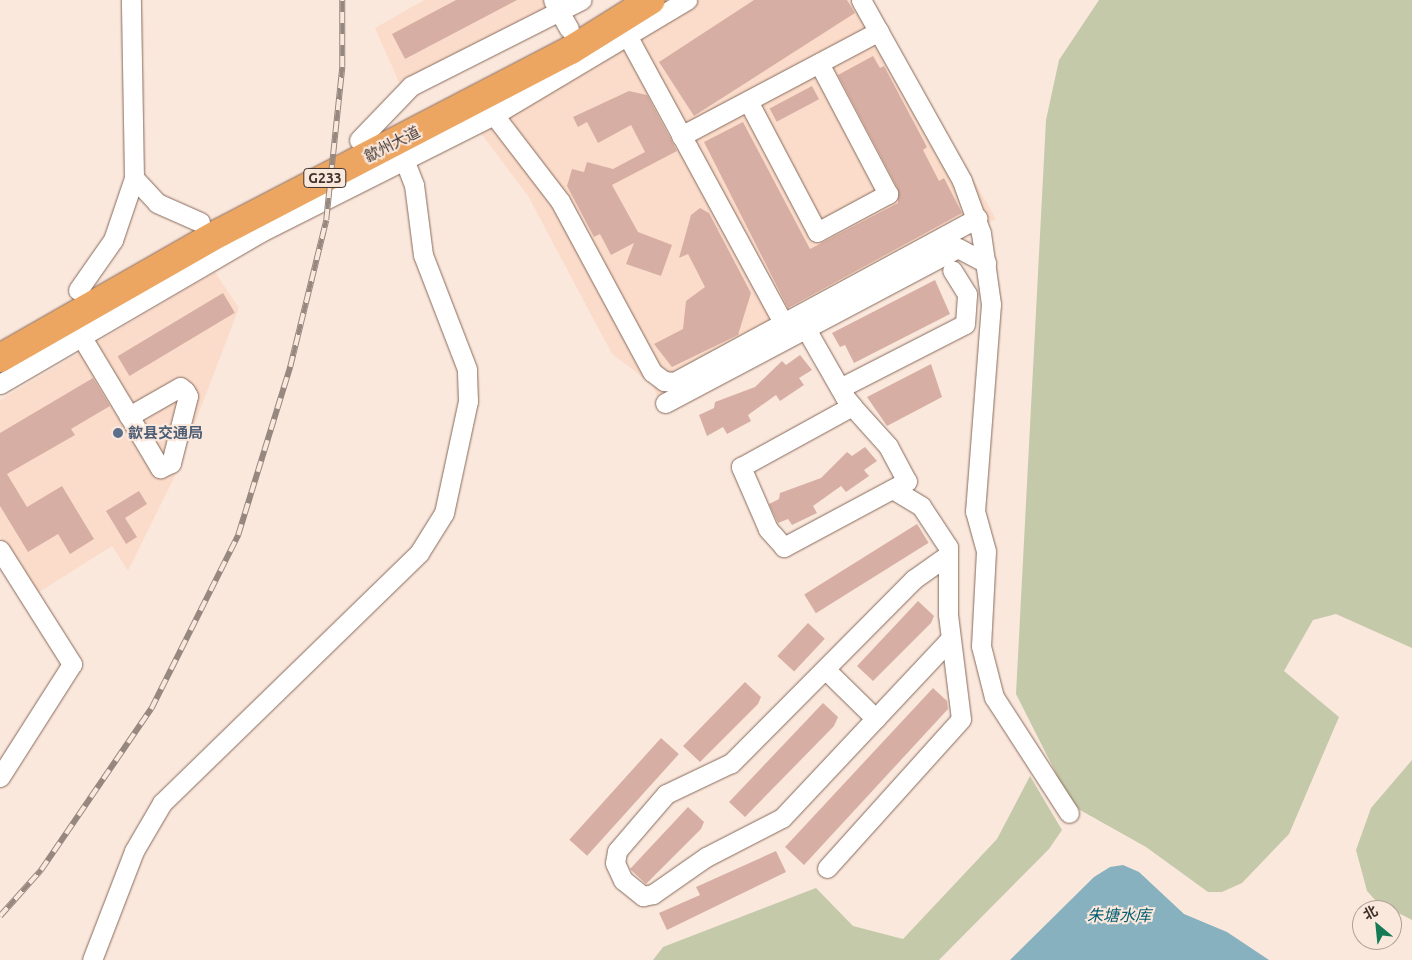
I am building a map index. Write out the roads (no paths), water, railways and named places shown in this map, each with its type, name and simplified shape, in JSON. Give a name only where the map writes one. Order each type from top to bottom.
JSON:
[{"type":"highway","name":"歙州大道","points":[[0,358],[75,326],[402,150],[651,0]]},
{"type":"highway","name":"歙州大道","points":[[0,336],[200,222],[359,140],[561,14],[621,19]]},
{"type":"street","points":[[78,290],[113,240],[134,178],[131,0]]},
{"type":"street","points":[[561,14],[581,0]]},
{"type":"street","points":[[92,960],[134,851],[162,803],[236,736],[420,553],[444,513],[468,401],[467,370],[423,255],[417,198],[402,150],[494,115],[621,19],[687,0]]},
{"type":"street","points":[[862,0],[962,181],[977,218],[991,304],[975,511],[986,551],[981,646],[994,697],[1069,813]]},
{"type":"street","points":[[621,19],[681,136],[783,324]]},
{"type":"street","points":[[681,136],[879,31]]},
{"type":"street","points":[[748,101],[817,232],[888,194],[819,63]]},
{"type":"street","points":[[494,115],[560,201],[659,379],[674,382],[977,218]]},
{"type":"street","points":[[134,178],[157,203],[200,222]]},
{"type":"street","points":[[665,403],[958,248],[986,264]]},
{"type":"street","points":[[840,388],[965,324],[968,294],[952,270]]},
{"type":"street","points":[[0,384],[75,326],[130,416]]},
{"type":"street","points":[[806,329],[840,388],[852,406],[888,446],[907,481],[784,547],[768,529],[741,467],[852,406]]},
{"type":"street","points":[[827,868],[961,719],[950,639],[948,555],[943,534],[921,506],[893,489]]},
{"type":"street","points":[[0,550],[72,664],[0,776]]},
{"type":"street","points":[[948,555],[914,579],[726,768],[685,782],[666,794],[617,851],[617,870],[627,884],[642,896],[653,894],[706,858],[773,824],[876,719],[950,639]]},
{"type":"street","points":[[825,668],[876,719]]},
{"type":"water","name":"朱塘水库","points":[[1123,865],[1139,872],[1184,914],[1227,932],[1269,960],[1010,960],[1094,877],[1110,867]]},
{"type":"railway","points":[[0,916],[41,870],[151,709],[238,535],[290,367],[326,220],[342,67],[342,0]]},
{"type":"place","name":"歙县交通局","points":[[118,433]]}]
